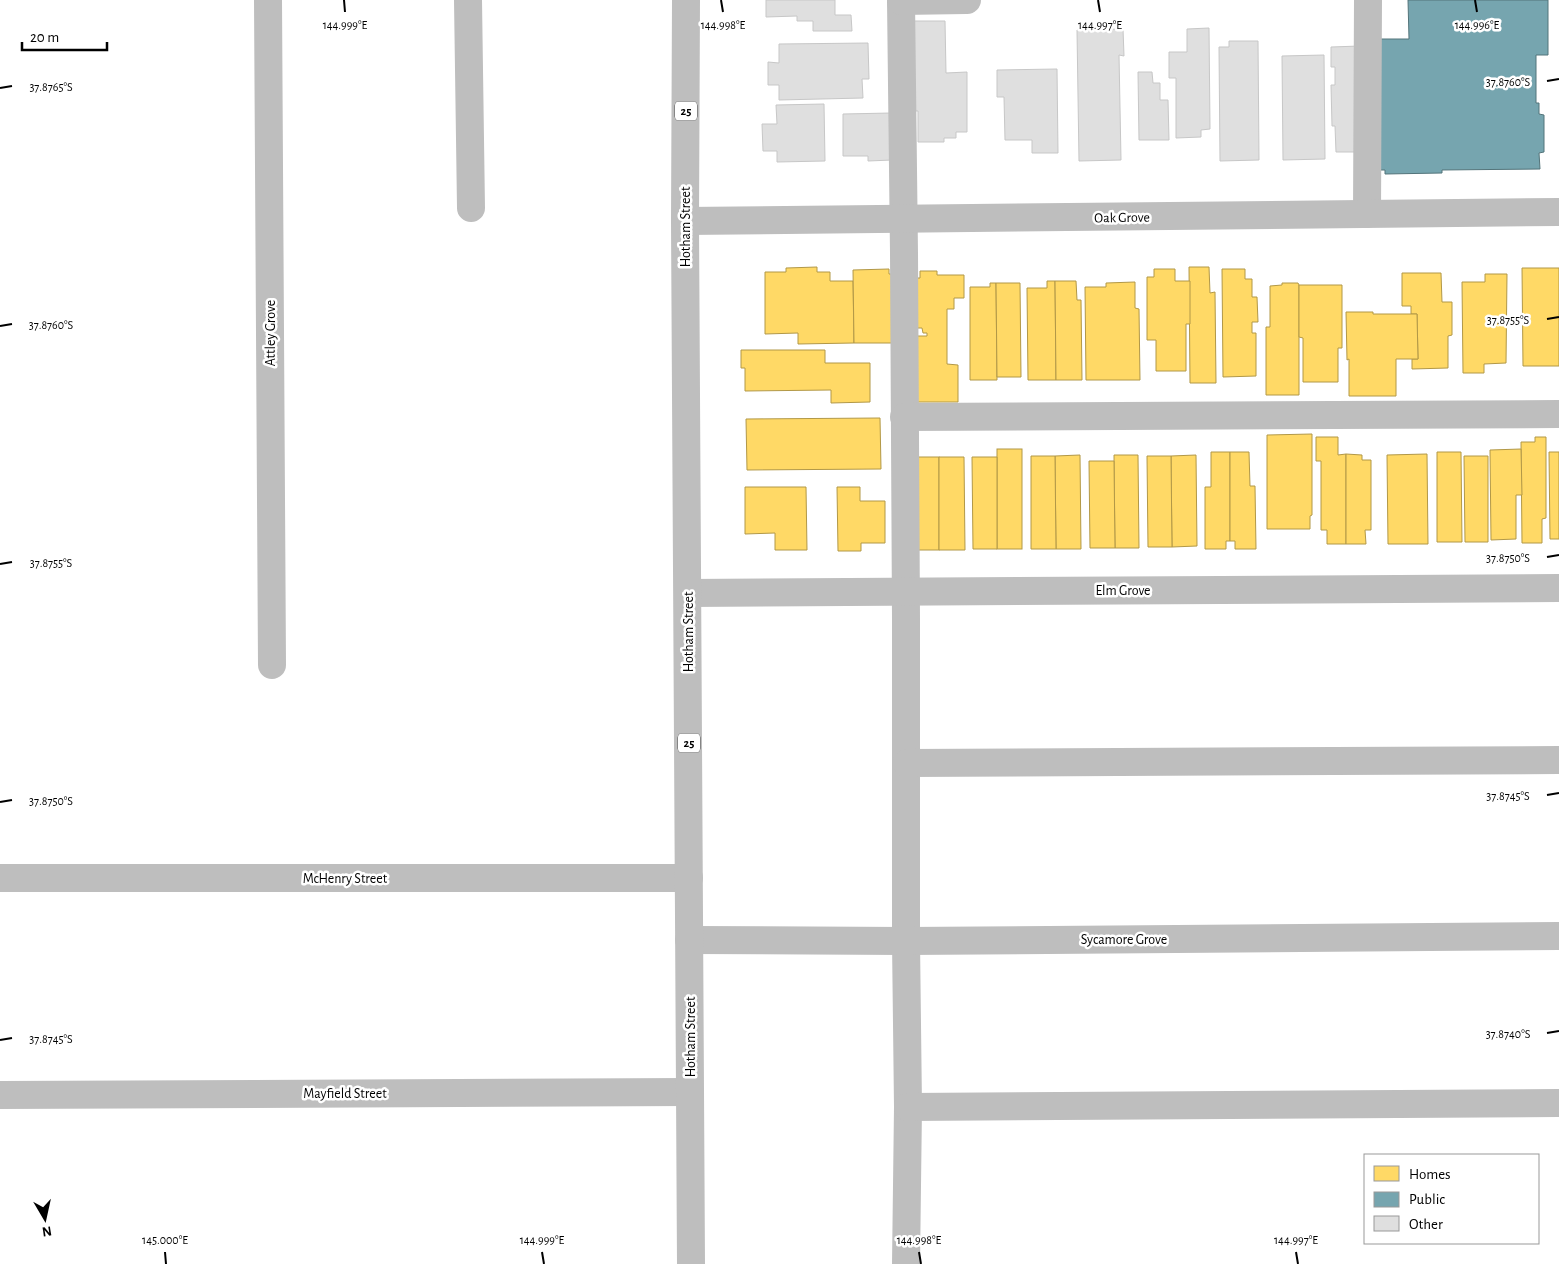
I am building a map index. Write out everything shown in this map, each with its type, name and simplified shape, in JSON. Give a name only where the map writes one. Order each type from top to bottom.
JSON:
[{"type":"street","name":"Attley Grove","points":[[268,0],[272,665]]},
{"type":"street","points":[[468,0],[471,208]]},
{"type":"street","name":"Hotham Street","points":[[686,0],[685,221],[691,1264]]},
{"type":"street","points":[[906,1264],[908,1107],[906,591],[901,0],[967,0]]},
{"type":"street","points":[[1367,214],[1368,0]]},
{"type":"street","name":"Oak Grove","points":[[685,221],[1559,212]]},
{"type":"street","points":[[904,417],[1559,414]]},
{"type":"street","name":"Elm Grove","points":[[688,593],[1559,588]]},
{"type":"street","points":[[906,763],[1559,760]]},
{"type":"street","name":"McHenry Street","points":[[0,878],[689,878]]},
{"type":"street","name":"Sycamore Grove","points":[[689,940],[906,941],[1559,936]]},
{"type":"street","name":"Mayfield Street","points":[[0,1095],[690,1092]]},
{"type":"street","points":[[908,1107],[1559,1103]]},
{"type":"building: Homes","points":[[817,267],[817,272],[830,272],[830,281],[853,281],[854,343],[798,344],[798,333],[765,334],[765,272],[786,272],[786,268]]},
{"type":"building: Homes","points":[[1189,267],[1209,267],[1210,293],[1215,292],[1216,383],[1190,383]]},
{"type":"building: Homes","points":[[1522,268],[1559,268],[1559,366],[1523,366]]},
{"type":"building: Homes","points":[[889,269],[889,274],[896,274],[897,343],[854,343],[853,270]]},
{"type":"building: Homes","points":[[1154,269],[1175,269],[1175,281],[1190,281],[1190,324],[1186,324],[1186,371],[1156,371],[1156,340],[1147,340],[1147,277],[1154,277]]},
{"type":"building: Homes","points":[[1222,269],[1245,269],[1245,279],[1252,279],[1252,297],[1257,297],[1258,322],[1252,322],[1252,333],[1256,333],[1256,376],[1223,377]]},
{"type":"building: Homes","points":[[920,271],[937,271],[937,275],[964,275],[964,298],[954,298],[954,309],[947,309],[947,364],[958,365],[958,402],[913,402],[909,336],[927,336],[927,333],[923,333],[922,328],[909,328],[908,278],[920,278]]},
{"type":"building: Homes","points":[[1402,273],[1441,273],[1442,302],[1452,302],[1452,335],[1448,336],[1448,368],[1412,369],[1412,359],[1418,359],[1417,314],[1411,314],[1411,306],[1402,306]]},
{"type":"building: Homes","points":[[1485,274],[1507,274],[1506,363],[1484,364],[1484,373],[1463,373],[1462,282],[1485,282]]},
{"type":"building: Homes","points":[[1047,281],[1055,281],[1056,380],[1028,380],[1027,288],[1047,288]]},
{"type":"building: Homes","points":[[1055,281],[1076,281],[1077,300],[1081,300],[1082,380],[1056,380]]},
{"type":"building: Homes","points":[[1135,282],[1135,308],[1139,309],[1140,380],[1086,380],[1085,287],[1106,287],[1106,283]]},
{"type":"building: Homes","points":[[990,283],[996,283],[997,380],[970,380],[970,287],[990,287]]},
{"type":"building: Homes","points":[[996,283],[1020,283],[1021,377],[997,377]]},
{"type":"building: Homes","points":[[1282,283],[1298,283],[1299,285],[1299,395],[1266,395],[1266,327],[1270,327],[1270,286],[1282,285]]},
{"type":"building: Homes","points":[[1299,285],[1342,285],[1342,348],[1338,348],[1338,382],[1303,382],[1303,338],[1299,337]]},
{"type":"building: Homes","points":[[1346,312],[1417,314],[1418,359],[1396,359],[1396,396],[1349,396]]},
{"type":"building: Homes","points":[[741,350],[825,350],[825,363],[870,363],[870,402],[831,403],[831,390],[745,391],[745,368],[741,368]]},
{"type":"building: Homes","points":[[880,418],[881,469],[747,470],[746,419]]},
{"type":"building: Homes","points":[[1312,434],[1312,515],[1310,516],[1310,529],[1267,529],[1267,435]]},
{"type":"building: Homes","points":[[1316,437],[1338,437],[1338,455],[1346,454],[1346,544],[1327,544],[1327,530],[1321,530],[1321,461],[1316,461]]},
{"type":"building: Homes","points":[[1535,437],[1546,437],[1546,518],[1542,519],[1542,543],[1522,543],[1521,442],[1535,442]]},
{"type":"building: Homes","points":[[997,449],[1022,449],[1022,549],[997,549]]},
{"type":"building: Homes","points":[[1521,449],[1522,495],[1516,495],[1516,539],[1491,540],[1490,450]]},
{"type":"building: Homes","points":[[1211,452],[1230,452],[1230,541],[1226,541],[1226,549],[1205,549],[1205,487],[1211,487]]},
{"type":"building: Homes","points":[[1230,452],[1249,452],[1250,486],[1255,486],[1256,549],[1235,549],[1235,541],[1230,541]]},
{"type":"building: Homes","points":[[1437,452],[1461,452],[1462,542],[1437,542]]},
{"type":"building: Homes","points":[[1549,452],[1559,452],[1559,539],[1550,539]]},
{"type":"building: Homes","points":[[1346,454],[1362,455],[1362,460],[1371,460],[1371,530],[1365,530],[1366,544],[1346,544]]},
{"type":"building: Homes","points":[[1427,454],[1428,544],[1388,544],[1387,455]]},
{"type":"building: Homes","points":[[1080,455],[1081,549],[1056,549],[1055,456]]},
{"type":"building: Homes","points":[[1114,455],[1138,455],[1139,548],[1115,548]]},
{"type":"building: Homes","points":[[1196,455],[1197,546],[1172,547],[1171,456]]},
{"type":"building: Homes","points":[[1031,456],[1055,456],[1056,549],[1031,549]]},
{"type":"building: Homes","points":[[1147,456],[1171,456],[1172,547],[1148,547]]},
{"type":"building: Homes","points":[[1464,456],[1488,456],[1488,542],[1465,542]]},
{"type":"building: Homes","points":[[914,457],[939,457],[939,550],[914,550]]},
{"type":"building: Homes","points":[[939,457],[964,457],[965,550],[939,550]]},
{"type":"building: Homes","points":[[972,457],[997,457],[997,549],[973,549]]},
{"type":"building: Homes","points":[[1089,461],[1114,461],[1115,548],[1090,548]]},
{"type":"building: Homes","points":[[745,487],[806,487],[807,550],[775,550],[775,533],[745,534]]},
{"type":"building: Homes","points":[[837,487],[860,487],[860,501],[885,501],[885,543],[861,543],[861,551],[838,551]]},
{"type":"building: Public","points":[[1408,0],[1548,0],[1548,55],[1536,55],[1536,103],[1539,103],[1539,114],[1544,115],[1544,152],[1539,153],[1540,169],[1442,170],[1442,173],[1385,174],[1385,170],[1375,170],[1374,39],[1409,39]]},
{"type":"building: Other","points":[[766,0],[835,0],[835,15],[851,15],[852,31],[813,31],[813,21],[797,21],[797,16],[766,17]]},
{"type":"building: Other","points":[[910,21],[945,21],[946,73],[967,72],[967,132],[956,132],[956,138],[944,138],[944,142],[918,142],[918,111],[911,111]]},
{"type":"building: Other","points":[[1209,28],[1210,129],[1201,130],[1201,137],[1176,138],[1176,78],[1169,78],[1169,52],[1187,52],[1187,29]]},
{"type":"building: Other","points":[[1123,29],[1124,56],[1119,55],[1121,160],[1079,161],[1077,30]]},
{"type":"building: Other","points":[[1229,41],[1258,41],[1259,160],[1220,161],[1219,47],[1229,47]]},
{"type":"building: Other","points":[[868,43],[869,79],[862,79],[863,98],[779,100],[779,85],[768,85],[768,62],[779,63],[779,44]]},
{"type":"building: Other","points":[[1360,46],[1365,152],[1336,152],[1335,126],[1332,126],[1331,85],[1335,85],[1335,67],[1331,67],[1331,47]]},
{"type":"building: Other","points":[[1324,55],[1325,159],[1283,160],[1282,56]]},
{"type":"building: Other","points":[[1057,69],[1058,153],[1032,153],[1032,140],[1005,140],[1004,97],[997,97],[997,70]]},
{"type":"building: Other","points":[[1138,72],[1152,72],[1153,83],[1160,83],[1160,100],[1168,100],[1169,140],[1139,140]]},
{"type":"building: Other","points":[[824,104],[825,161],[777,162],[777,151],[763,151],[762,124],[777,124],[776,105]]},
{"type":"building: Other","points":[[891,113],[892,160],[868,161],[868,156],[843,156],[843,114]]}]
